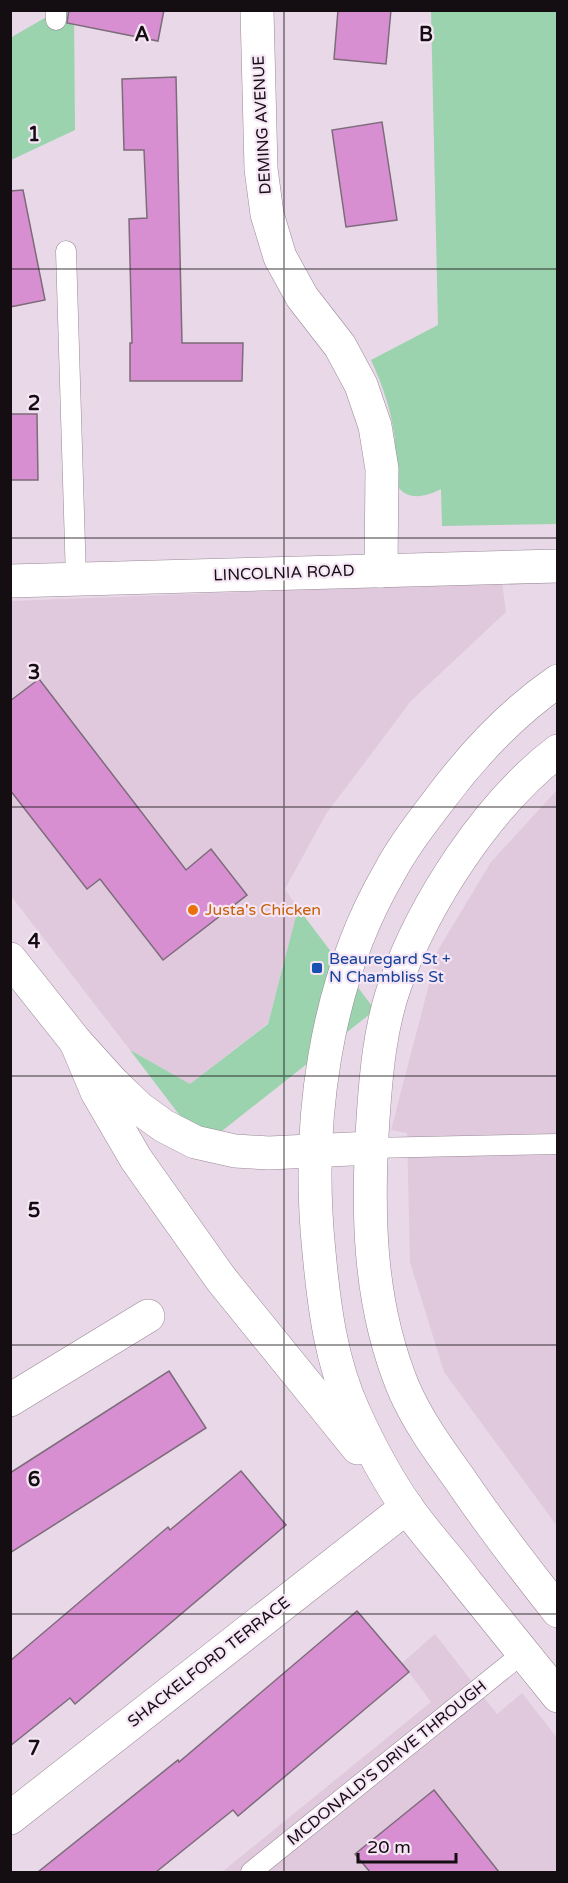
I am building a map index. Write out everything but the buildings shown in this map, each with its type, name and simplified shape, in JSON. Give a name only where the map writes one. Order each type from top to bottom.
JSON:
[{"type":"main road","name":"DEMING AVENUE","points":[[257,10],[261,169],[267,214],[280,257],[302,297],[340,346],[361,385],[375,426],[382,469],[381,571]]},
{"type":"main road","name":"LINCOLNIA ROAD","points":[[10,581],[558,566]]},
{"type":"main road","points":[[407,1507],[373,1450],[354,1412],[344,1389],[330,1337],[323,1296],[316,1222],[316,1150],[323,1069],[336,1006],[350,956],[388,873],[414,832],[458,775],[497,732],[558,681]]},
{"type":"main road","points":[[558,752],[511,795],[475,839],[435,899],[394,986],[376,1076],[369,1219],[376,1288],[389,1350],[404,1389],[419,1419],[444,1457],[558,1611]]},
{"type":"main road","points":[[10,959],[76,1042],[139,1108],[164,1126],[195,1142],[235,1151],[269,1154],[371,1148]]},
{"type":"main road","points":[[76,1042],[97,1092],[116,1129],[228,1288],[558,1696]]},
{"type":"main road","points":[[10,1400],[148,1317]]},
{"type":"main road","name":"SHACKELFORD TERRACE","points":[[10,1818],[407,1507]]},
{"type":"lane","points":[[66,251],[76,579]]},
{"type":"lane","points":[[371,1148],[558,1144]]},
{"type":"lane","name":"MCDONALD'S DRIVE THROUGH","points":[[251,1872],[523,1653]]},
{"type":"shaded area","points":[[502,582],[506,612],[411,701],[326,814],[285,889],[298,908],[268,1023],[190,1084],[130,1050],[11,896],[11,601]]},
{"type":"shaded area","points":[[557,790],[557,1526],[444,1372],[410,1262],[407,1133],[391,1130],[438,950],[491,862]]},
{"type":"shaded area","points":[[435,1634],[497,1714],[522,1693],[557,1738],[557,1872],[222,1872],[431,1702],[402,1663]]},
{"type":"green space","points":[[57,11],[74,11],[75,130],[11,160],[10,38]]},
{"type":"green space","points":[[431,11],[557,11],[557,524],[442,526],[441,489],[423,496],[410,495],[400,489],[394,478],[395,441],[392,420],[371,360],[438,325]]},
{"type":"green space","points":[[298,908],[375,1010],[203,1146],[130,1050],[190,1084],[268,1024]]},
{"type":"place","name":"Justa's Chicken","points":[[193,910]]},
{"type":"place","name":"Beauregard St + N Chambliss St","points":[[317,968]]}]
